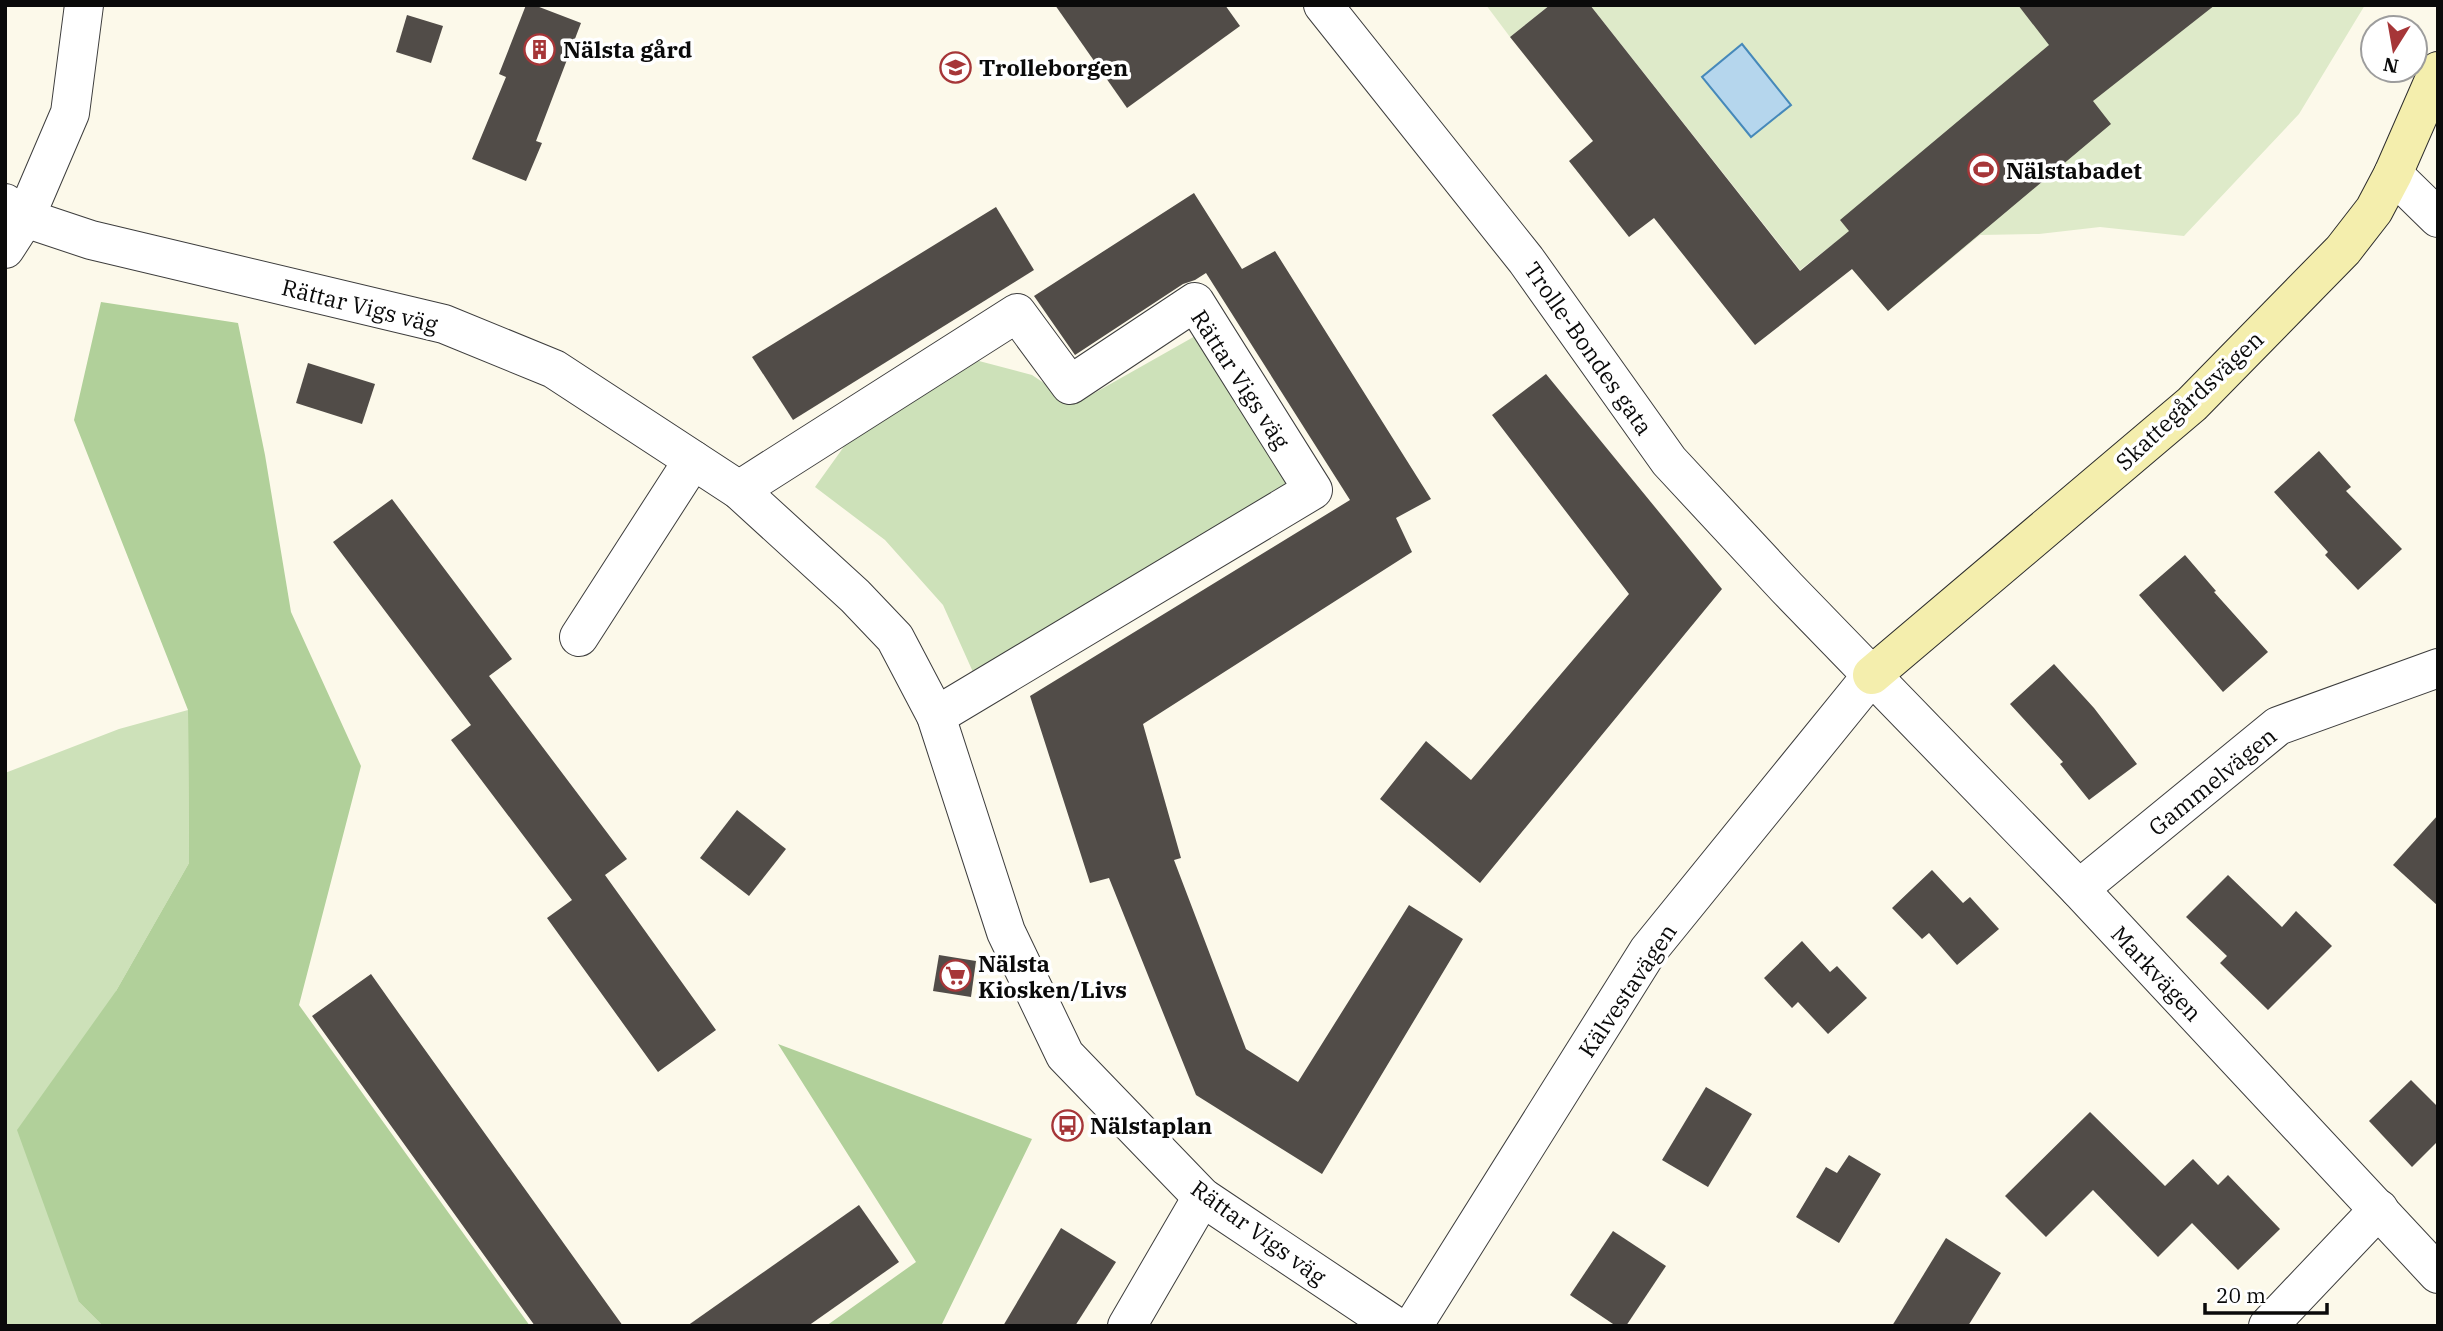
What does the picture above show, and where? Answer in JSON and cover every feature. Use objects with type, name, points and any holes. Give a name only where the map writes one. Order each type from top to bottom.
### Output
[{"type":"street","points":[[12,223],[70,114],[84,5]]},
{"type":"street","name":"Trolle-Bondes gata","points":[[1323,5],[1527,260],[1669,461],[1872,675]]},
{"type":"street","name":"Skattegårdsvägen","points":[[1872,675],[2192,404],[2343,250],[2374,210],[2393,174],[2438,71]]},
{"type":"street","points":[[2393,174],[2438,218]]},
{"type":"street","name":"Rättar Vigs väg","points":[[12,223],[444,324],[554,369],[739,489],[855,596],[895,638],[936,716],[1006,932],[1065,1055],[1202,1197],[1395,1326]]},
{"type":"street","name":"Rättar Vigs väg","points":[[739,489],[1017,313],[1070,385],[1195,302],[1313,490],[936,716]]},
{"type":"street","points":[[579,638],[693,460]]},
{"type":"street","name":"Gammelvägen","points":[[2079,889],[2278,726],[2438,668]]},
{"type":"street","name":"Markvägen","points":[[1872,675],[2079,889],[2438,1274]]},
{"type":"street","name":"Kälvestavägen","points":[[1413,1326],[1648,951],[1872,675]]},
{"type":"street","points":[[1127,1326],[1202,1197]]},
{"type":"street","points":[[2268,1326],[2379,1209]]},
{"type":"green space","points":[[1486,5],[1550,5],[1510,37]]},
{"type":"green space","name":"Nälstabadet","points":[[1590,5],[2365,5],[2299,114],[2184,236],[2100,227],[2039,234],[1980,235],[1888,311],[1832,245],[1800,270]]},
{"type":"green space","points":[[101,302],[238,323],[265,455],[291,612],[361,766],[299,1005],[530,1326],[103,1326],[79,1302],[17,1130],[116,991],[189,863],[188,710],[74,420]]},
{"type":"green space","points":[[1197,335],[1294,484],[977,681],[943,605],[885,540],[815,487],[858,427],[929,379],[979,361],[1032,375],[1075,404]]},
{"type":"green space","points":[[188,710],[189,863],[116,991],[79,1302],[103,1326],[5,1326],[5,773],[119,729]]},
{"type":"green space","points":[[778,1044],[1032,1139],[941,1326],[826,1326],[916,1262]]},
{"type":"water","points":[[1742,44],[1791,105],[1751,137],[1702,77]]},
{"type":"building","points":[[526,5],[534,5],[581,23],[536,141],[542,143],[526,181],[472,159],[506,77],[499,74]]},
{"type":"building","points":[[1055,5],[1225,5],[1240,26],[1127,108]]},
{"type":"building","points":[[1550,5],[1590,5],[1800,271],[1849,231],[1840,220],[2049,45],[2018,5],[2215,5],[2093,101],[2111,124],[1888,311],[1852,269],[1755,345],[1654,218],[1629,237],[1569,161],[1593,141],[1510,37]]},
{"type":"building","points":[[407,15],[443,26],[431,63],[396,52]]},
{"type":"building","points":[[1194,193],[1242,269],[1275,251],[1431,499],[1396,518],[1412,552],[1143,724],[1181,858],[1174,860],[1246,1049],[1298,1082],[1409,905],[1463,939],[1322,1174],[1196,1095],[1109,878],[1090,883],[1030,696],[1350,500],[1206,273],[1183,284],[1075,355],[1034,296]]},
{"type":"building","points":[[996,207],[1034,270],[793,420],[752,357]]},
{"type":"building","points":[[308,363],[375,384],[362,424],[296,403]]},
{"type":"building","points":[[1546,374],[1722,589],[1480,883],[1380,799],[1426,741],[1471,780],[1629,594],[1492,415]]},
{"type":"building","points":[[2319,451],[2351,487],[2346,491],[2402,549],[2358,590],[2325,555],[2328,552],[2274,492]]},
{"type":"building","points":[[392,499],[512,659],[489,676],[627,859],[605,875],[716,1030],[658,1072],[547,918],[572,900],[451,740],[471,725],[333,542]]},
{"type":"building","points":[[2185,555],[2268,652],[2223,692],[2139,595]]},
{"type":"building","points":[[2054,664],[2094,708],[2137,764],[2089,800],[2060,764],[2063,762],[2010,704]]},
{"type":"building","points":[[737,810],[786,849],[749,896],[700,858]]},
{"type":"building","points":[[2438,815],[2438,906],[2393,865]]},
{"type":"building","points":[[1932,870],[1963,903],[1970,897],[1999,929],[1957,965],[1929,933],[1922,939],[1892,908]]},
{"type":"building","points":[[2228,875],[2282,927],[2296,911],[2332,946],[2268,1010],[2220,963],[2227,956],[2186,917]]},
{"type":"building","points":[[1802,941],[1830,972],[1837,966],[1867,998],[1828,1034],[1798,1002],[1792,1008],[1764,978]]},
{"type":"building","name":"Nälsta Kiosken/Livs","points":[[939,955],[976,961],[971,997],[933,991]]},
{"type":"building","points":[[371,974],[623,1326],[535,1326],[312,1016]]},
{"type":"building","points":[[2411,1080],[2438,1107],[2438,1141],[2412,1167],[2369,1121]]},
{"type":"building","points":[[1706,1087],[1752,1114],[1708,1187],[1662,1160]]},
{"type":"building","points":[[2090,1112],[2165,1186],[2193,1159],[2218,1185],[2228,1175],[2280,1229],[2238,1270],[2192,1223],[2158,1257],[2093,1190],[2046,1237],[2005,1196]]},
{"type":"building","points":[[1849,1155],[1881,1174],[1839,1243],[1796,1217],[1826,1167],[1837,1173]]},
{"type":"building","points":[[859,1205],[899,1262],[808,1326],[687,1326]]},
{"type":"building","points":[[1061,1228],[1116,1262],[1075,1326],[1003,1326]]},
{"type":"building","points":[[1613,1231],[1666,1266],[1626,1326],[1616,1326],[1570,1295]]},
{"type":"building","points":[[1946,1238],[2001,1273],[1968,1326],[1892,1326]]},
{"type":"place","name":"Nälsta gård","points":[[540,49]]},
{"type":"place","name":"Trolleborgen","points":[[956,67]]},
{"type":"place","name":"Nälstabadet","points":[[1983,170]]},
{"type":"place","name":"Nälsta Kiosken/Livs","points":[[955,976]]},
{"type":"place","name":"Nälstaplan","points":[[1067,1125]]}]
